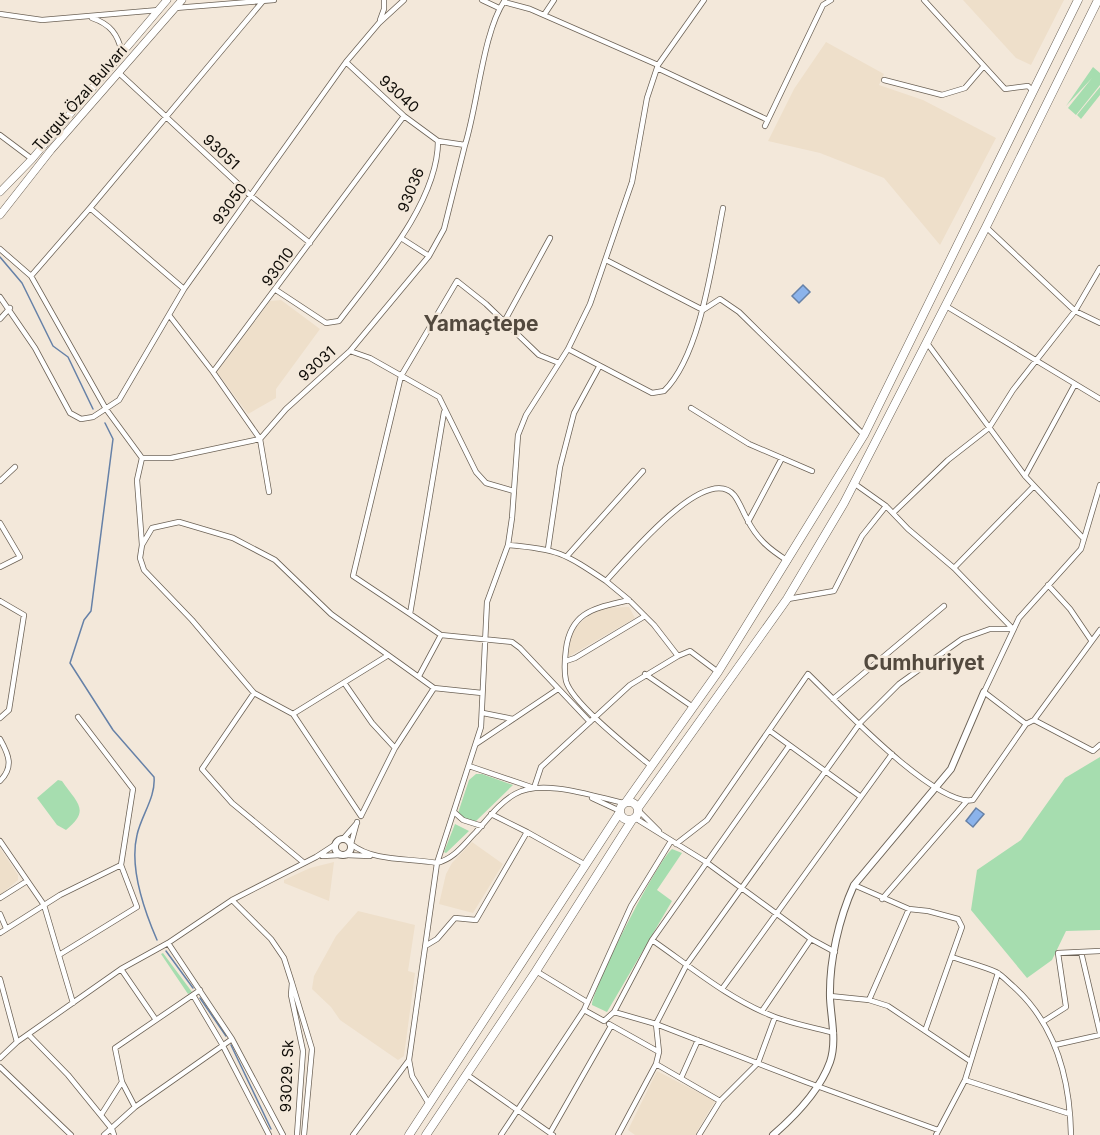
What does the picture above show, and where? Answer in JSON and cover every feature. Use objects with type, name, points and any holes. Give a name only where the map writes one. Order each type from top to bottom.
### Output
[{"type":"main road","name":"Turgut Özal Bulvarı","points":[[0,192],[32,159],[167,0]]},
{"type":"main road","name":"Turgut Özal Bulvarı","points":[[0,215],[51,150],[182,0]]},
{"type":"main road","points":[[409,1135],[584,864],[718,672],[864,435],[1078,0]]},
{"type":"main road","points":[[426,1135],[536,971],[636,814],[787,599],[855,484],[1098,0]]},
{"type":"main road","points":[[623,807],[635,803],[636,814]]},
{"type":"main road","points":[[623,807],[626,819],[636,814]]},
{"type":"street","points":[[175,8],[274,0]]},
{"type":"street","points":[[379,23],[384,9],[384,0]]},
{"type":"street","name":"93050","points":[[10,308],[35,348],[70,414],[81,418],[93,417],[119,400],[184,289],[346,62],[379,23],[404,0]]},
{"type":"street","points":[[482,0],[500,8]]},
{"type":"street","points":[[544,15],[554,0]]},
{"type":"street","points":[[429,1104],[412,1076],[409,1060],[418,991],[427,945],[437,863],[476,744],[483,713],[484,638],[488,602],[508,545],[518,435],[526,415],[568,349],[590,304],[633,182],[647,98],[657,67],[703,0]]},
{"type":"street","points":[[924,0],[1005,89],[1028,87],[1034,93]]},
{"type":"street","points":[[32,276],[263,1]]},
{"type":"street","points":[[438,141],[465,145],[500,8],[505,1],[544,15],[768,120]]},
{"type":"street","points":[[765,126],[823,5],[828,1]]},
{"type":"street","points":[[0,14],[42,20],[159,10]]},
{"type":"street","points":[[89,17],[103,22],[113,30],[119,39],[122,53]]},
{"type":"street","name":"93040","points":[[346,62],[404,116],[438,141]]},
{"type":"street","points":[[884,80],[942,95],[965,88],[983,67]]},
{"type":"street","name":"93051","points":[[119,73],[251,196],[310,243]]},
{"type":"street","name":"93010","points":[[213,372],[404,116]]},
{"type":"street","points":[[0,135],[32,159]]},
{"type":"street","name":"93036","points":[[276,290],[326,323],[339,321],[401,238],[421,205],[438,153],[438,141]]},
{"type":"street","name":"93031","points":[[260,440],[286,409],[350,351],[429,256],[444,229],[465,145]]},
{"type":"street","points":[[90,208],[184,289]]},
{"type":"street","points":[[568,349],[652,393],[659,394],[671,385],[704,310],[723,208]]},
{"type":"street","points":[[986,227],[1075,311],[1100,323]]},
{"type":"street","points":[[401,238],[429,256]]},
{"type":"street","points":[[504,321],[550,238]]},
{"type":"street","points":[[0,249],[32,276],[106,409],[142,458],[137,480],[142,545],[140,558],[144,570],[192,620],[255,693],[293,714],[361,816]]},
{"type":"street","points":[[606,260],[704,310]]},
{"type":"street","points":[[893,513],[948,460],[989,428],[1035,361],[1075,311],[1100,268]]},
{"type":"street","points":[[559,363],[539,355],[457,281],[401,376],[353,576],[441,635],[512,642],[558,689],[651,766]]},
{"type":"street","points":[[0,297],[10,308],[0,319]]},
{"type":"street","points":[[704,310],[720,299],[739,312],[864,435]]},
{"type":"street","points":[[945,306],[1100,399]]},
{"type":"street","points":[[169,315],[213,372],[260,440],[269,492]]},
{"type":"street","points":[[927,343],[1025,476],[1083,538]]},
{"type":"street","points":[[350,351],[370,358],[438,397],[476,472],[486,483],[514,491]]},
{"type":"street","points":[[548,549],[560,467],[574,413],[599,367]]},
{"type":"street","points":[[1025,476],[1075,384]]},
{"type":"street","points":[[691,408],[749,444],[812,471]]},
{"type":"street","points":[[410,614],[444,411]]},
{"type":"street","points":[[142,458],[171,458],[260,440]]},
{"type":"street","points":[[748,522],[782,459]]},
{"type":"street","points":[[0,481],[15,467]]},
{"type":"street","points":[[568,555],[643,471]]},
{"type":"street","points":[[855,484],[886,506],[954,568],[1013,629]]},
{"type":"street","points":[[773,1135],[819,1085],[830,1061],[834,1033],[830,996],[835,952],[843,907],[854,885],[935,790],[961,750],[1013,629],[1048,585],[1081,549],[1100,485]]},
{"type":"street","points":[[954,568],[1034,486]]},
{"type":"street","points":[[606,581],[671,513],[708,488],[723,488],[734,494],[762,544],[788,561]]},
{"type":"street","points":[[787,599],[834,591],[862,536],[886,506]]},
{"type":"street","points":[[142,545],[152,528],[179,522],[233,538],[275,560],[331,614],[434,688],[482,693]]},
{"type":"street","points":[[0,523],[20,557],[0,567]]},
{"type":"street","points":[[508,545],[548,549],[568,555],[629,600],[678,656]]},
{"type":"street","points":[[1048,585],[1070,609],[1091,640]]},
{"type":"street","points":[[593,720],[566,682],[568,634],[575,621],[596,608],[629,600]]},
{"type":"street","points":[[0,601],[24,615],[9,710],[0,718]]},
{"type":"street","points":[[833,699],[944,606]]},
{"type":"street","points":[[566,661],[575,658],[645,616]]},
{"type":"street","points":[[621,1134],[656,1064],[659,1052],[656,1024],[687,964],[860,723],[899,684],[962,639],[990,629],[1013,629]]},
{"type":"street","points":[[882,899],[966,802],[973,800],[985,786],[1026,724],[1034,720],[1100,630]]},
{"type":"street","points":[[419,676],[441,635]]},
{"type":"street","points":[[534,788],[541,767],[645,674],[690,651],[718,672]]},
{"type":"street","points":[[293,714],[387,656]]},
{"type":"street","points":[[645,674],[693,707]]},
{"type":"street","points":[[501,1135],[584,1010],[631,906],[674,843],[707,820],[808,675],[891,754],[935,790],[966,802]]},
{"type":"street","points":[[345,684],[372,723],[395,748]]},
{"type":"street","points":[[0,1058],[17,1042],[121,969],[168,943],[232,900],[316,857],[342,839],[361,816],[395,748],[434,688]]},
{"type":"street","points":[[476,744],[558,689]]},
{"type":"street","points":[[984,692],[1026,724]]},
{"type":"street","points":[[255,693],[202,769],[231,803],[303,862]]},
{"type":"street","points":[[483,713],[513,719]]},
{"type":"street","points":[[58,955],[137,907],[121,864],[133,789],[78,717]]},
{"type":"street","points":[[1034,720],[1093,752],[1100,745]]},
{"type":"street","points":[[770,731],[861,797]]},
{"type":"street","points":[[0,739],[2,748],[10,756],[9,769],[0,781]]},
{"type":"street","points":[[604,1021],[614,1012],[652,940],[789,746]]},
{"type":"street","points":[[722,989],[891,754]]},
{"type":"street","points":[[469,766],[534,788],[581,793],[623,807]]},
{"type":"street","points":[[316,857],[378,856],[437,863],[451,859],[491,814],[515,794],[534,788]]},
{"type":"street","points":[[454,812],[463,820],[482,826]]},
{"type":"street","points":[[491,814],[527,831],[584,864]]},
{"type":"street","points":[[636,814],[812,939],[835,952]]},
{"type":"street","points":[[636,814],[666,837]]},
{"type":"street","points":[[343,855],[351,850],[357,822]]},
{"type":"street","points":[[427,945],[437,939],[454,918],[476,920],[527,831]]},
{"type":"street","points":[[342,839],[364,852],[378,856]]},
{"type":"street","points":[[0,841],[44,905],[73,1004]]},
{"type":"street","points":[[336,844],[335,849],[343,855]]},
{"type":"street","points":[[0,933],[44,905],[121,864]]},
{"type":"street","points":[[0,898],[27,881]]},
{"type":"street","points":[[854,885],[909,909],[928,910],[958,919],[962,927],[925,1031]]},
{"type":"street","name":"93029. Sk","points":[[232,900],[271,939],[285,958],[311,1043],[304,1135]]},
{"type":"street","points":[[869,1000],[909,909]]},
{"type":"street","points":[[0,914],[6,928]]},
{"type":"street","points":[[762,1011],[812,939]]},
{"type":"street","points":[[652,940],[722,989],[762,1011],[775,1017],[834,1033]]},
{"type":"street","points":[[168,943],[232,1039],[283,1135]]},
{"type":"street","points":[[1044,1021],[1066,1007],[1058,953],[1100,951]]},
{"type":"street","points":[[1055,1045],[1100,1034],[1081,952]]},
{"type":"street","points":[[952,957],[998,973],[1020,993],[1044,1021],[1055,1045],[1070,1114],[1071,1135]]},
{"type":"street","points":[[121,969],[156,1020]]},
{"type":"street","points":[[536,971],[587,1002]]},
{"type":"street","points":[[614,1012],[656,1024],[938,1132],[965,1080],[998,973]]},
{"type":"street","points":[[0,979],[17,1042]]},
{"type":"street","name":"93029. Sk","points":[[292,983],[291,995],[302,1045],[297,1135]]},
{"type":"street","points":[[135,1107],[122,1082],[115,1048],[200,990]]},
{"type":"street","points":[[193,995],[222,1044],[269,1135]]},
{"type":"street","points":[[830,996],[869,1000],[888,1006],[970,1061]]},
{"type":"street","points":[[584,1010],[659,1052]]},
{"type":"street","points":[[699,1135],[720,1101],[758,1063],[775,1017]]},
{"type":"street","points":[[466,1074],[552,1134],[611,1026]]},
{"type":"street","points":[[29,1035],[68,1075],[101,1114],[114,1135]]},
{"type":"street","points":[[104,1135],[135,1107],[232,1039]]},
{"type":"street","points":[[681,1078],[698,1040]]},
{"type":"street","points":[[302,1045],[311,1043]]},
{"type":"street","points":[[353,1135],[409,1060]]},
{"type":"street","points":[[656,1064],[720,1101]]},
{"type":"street","points":[[0,1067],[71,1135]]},
{"type":"street","points":[[965,1080],[1070,1114]]},
{"type":"street","points":[[101,1114],[122,1082]]},
{"type":"street","points":[[300,1093],[308,1094]]},
{"type":"shaded area","points":[[963,0],[1064,0],[1031,65],[1016,58]]},
{"type":"shaded area","points":[[826,42],[884,74],[879,85],[923,100],[996,138],[940,245],[884,178],[820,153],[768,141],[794,89]]},
{"type":"shaded area","points":[[281,300],[320,329],[276,389],[276,398],[248,414],[217,372],[270,301]]},
{"type":"shaded area","points":[[629,607],[635,618],[568,657],[572,630],[587,617],[602,608]]},
{"type":"shaded area","points":[[472,842],[503,864],[473,913],[439,904],[446,874],[452,863]]},
{"type":"shaded area","points":[[0,848],[18,875],[18,880],[0,895]]},
{"type":"shaded area","points":[[334,862],[329,901],[284,883],[284,880],[310,868]]},
{"type":"shaded area","points":[[358,911],[415,925],[408,971],[415,973],[404,1056],[398,1060],[340,1020],[331,1007],[312,989],[314,976],[336,936]]},
{"type":"shaded area","points":[[657,1071],[715,1101],[695,1135],[635,1135],[628,1130]]},
{"type":"green space","points":[[1093,67],[1100,73],[1100,85],[1076,115],[1068,108],[1092,78],[1066,106]]},
{"type":"green space","points":[[1100,87],[1100,95],[1081,119],[1077,115]]},
{"type":"green space","points":[[1100,757],[1100,930],[1066,931],[1052,960],[1027,978],[971,910],[977,870],[1021,840],[1065,778]]},
{"type":"green space","points":[[476,774],[513,785],[475,822],[469,821],[458,813],[469,780]]},
{"type":"green space","points":[[58,780],[62,781],[76,801],[80,812],[74,823],[66,830],[57,825],[37,798]]},
{"type":"green space","points":[[455,824],[469,831],[446,853],[444,852]]},
{"type":"green space","points":[[672,849],[682,853],[657,890],[672,901],[607,1012],[592,1005],[595,993],[641,898],[664,858]]},
{"type":"green space","points":[[163,953],[192,992],[188,994],[161,954]]},
{"type":"water","points":[[803,285],[810,292],[799,303],[792,296]]},
{"type":"water","points":[[976,808],[984,814],[973,827],[966,821]]},
{"type":"waterway","points":[[0,257],[22,283],[53,346],[68,357],[93,409]]},
{"type":"waterway","points":[[105,423],[113,439],[91,611],[84,620],[70,663],[113,730],[154,777],[151,799],[137,835],[135,861],[139,889],[157,940]]},
{"type":"waterway","points":[[166,951],[193,988]]},
{"type":"waterway","points":[[200,998],[226,1036]]},
{"type":"waterway","points":[[231,1045],[271,1129]]},
{"type":"district","name":"Yamaçtepe","points":[[481,324]]},
{"type":"district","name":"Cumhuriyet","points":[[924,663]]}]
